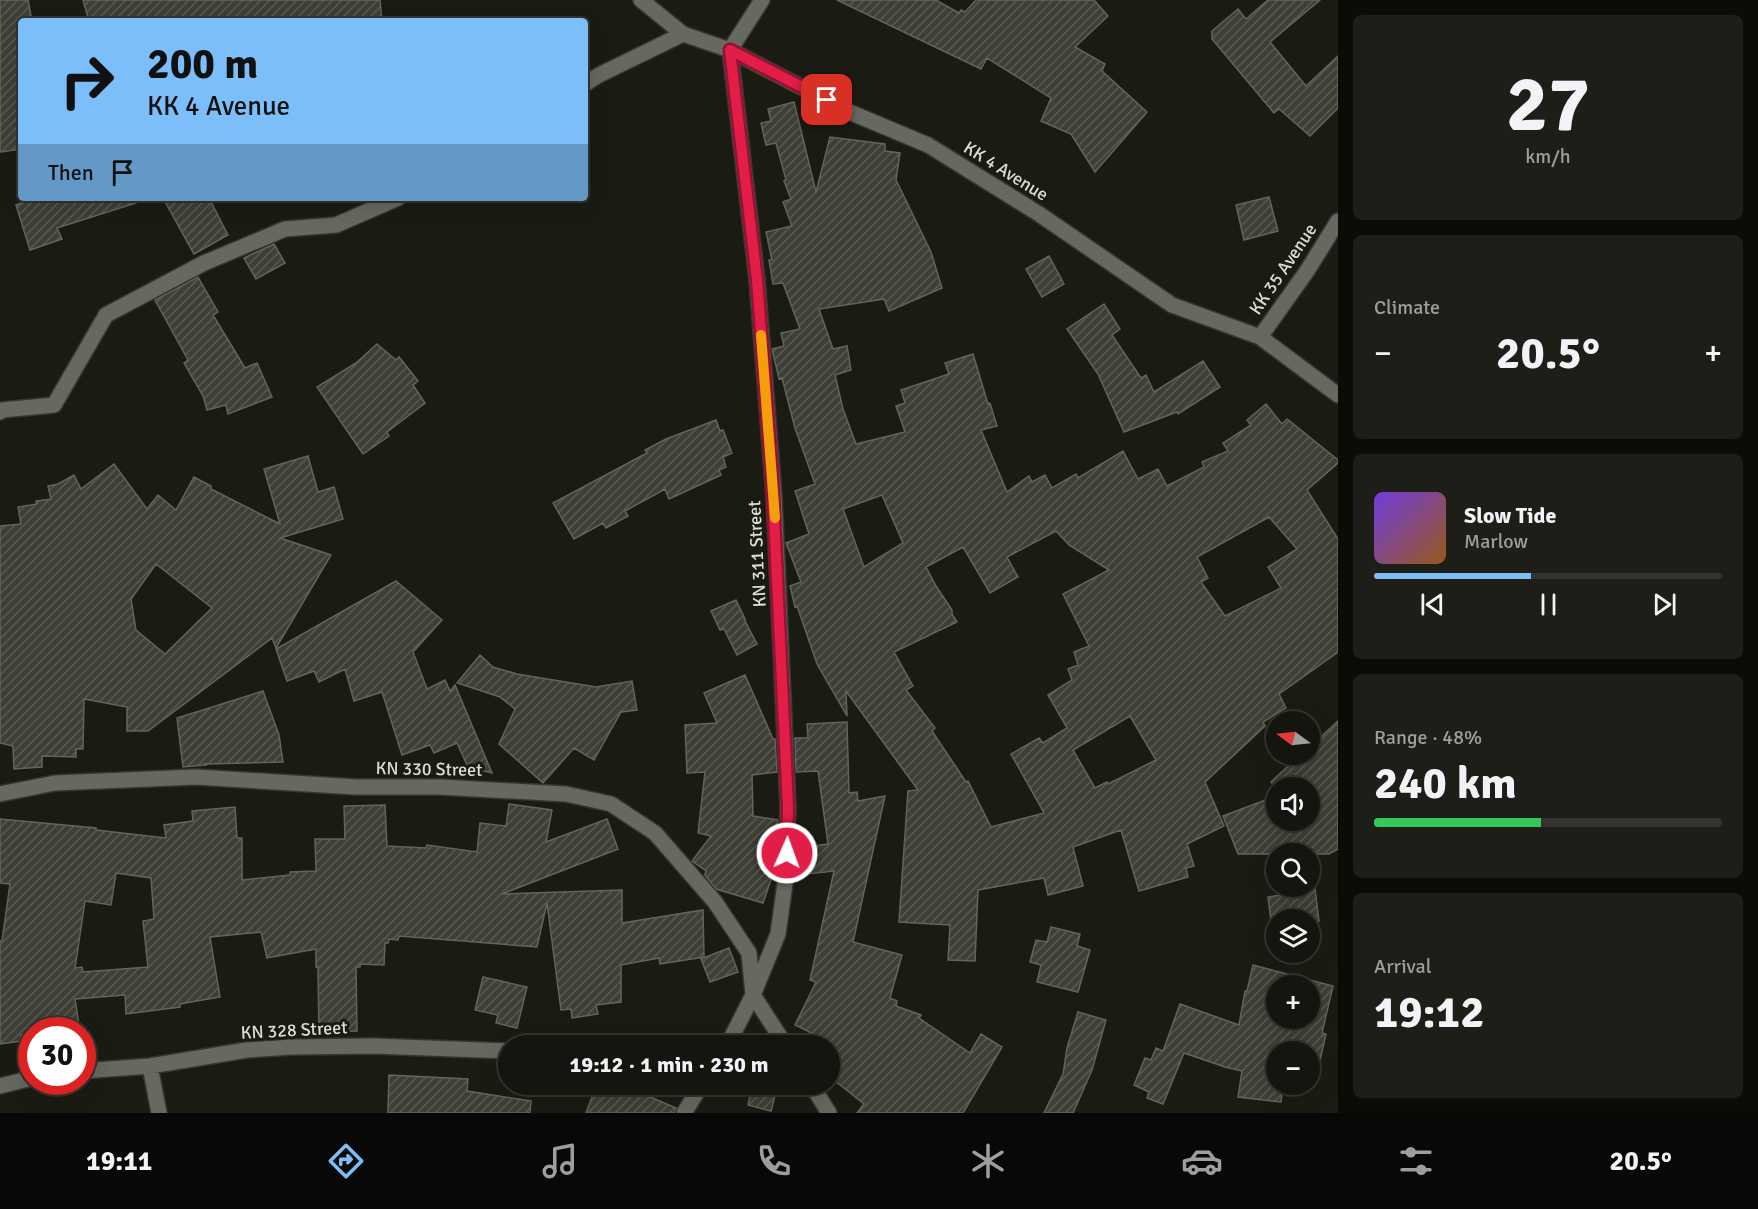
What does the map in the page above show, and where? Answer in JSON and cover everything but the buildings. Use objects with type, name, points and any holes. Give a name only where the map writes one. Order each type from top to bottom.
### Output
[{"type":"street","name":"KK 4 Avenue","points":[[641,0],[683,34],[730,50],[847,111],[928,145],[1039,214],[1172,305],[1260,338],[1338,395]]},
{"type":"street","points":[[730,50],[762,0]]},
{"type":"street","points":[[588,82],[683,34]]},
{"type":"street","name":"KN 311 Street","points":[[730,50],[757,280],[774,496],[788,806],[786,876],[778,934],[753,995],[733,1035]]},
{"type":"street","points":[[0,412],[54,405],[106,315],[204,263],[285,229],[336,225],[391,201]]},
{"type":"street","name":"KK 35 Avenue","points":[[1260,338],[1307,272],[1338,221]]},
{"type":"street","name":"KN 330 Street","points":[[0,794],[55,783],[196,777],[357,787],[440,787],[566,794],[611,804],[655,833],[715,903],[749,953],[753,995]]},
{"type":"street","points":[[753,995],[779,1035]]},
{"type":"street","name":"KN 328 Street","points":[[96,1070],[150,1066],[247,1050],[292,1047],[374,1046],[498,1051]]},
{"type":"street","points":[[150,1066],[159,1113]]},
{"type":"street","points":[[0,1086],[18,1082]]},
{"type":"street","points":[[684,1113],[695,1095]]},
{"type":"street","points":[[818,1095],[829,1113]]},
{"type":"slow traffic","points":[[761,335],[775,518]]},
{"type":"route","points":[[787,853],[788,806],[774,496],[757,280],[730,50],[827,100]]}]
